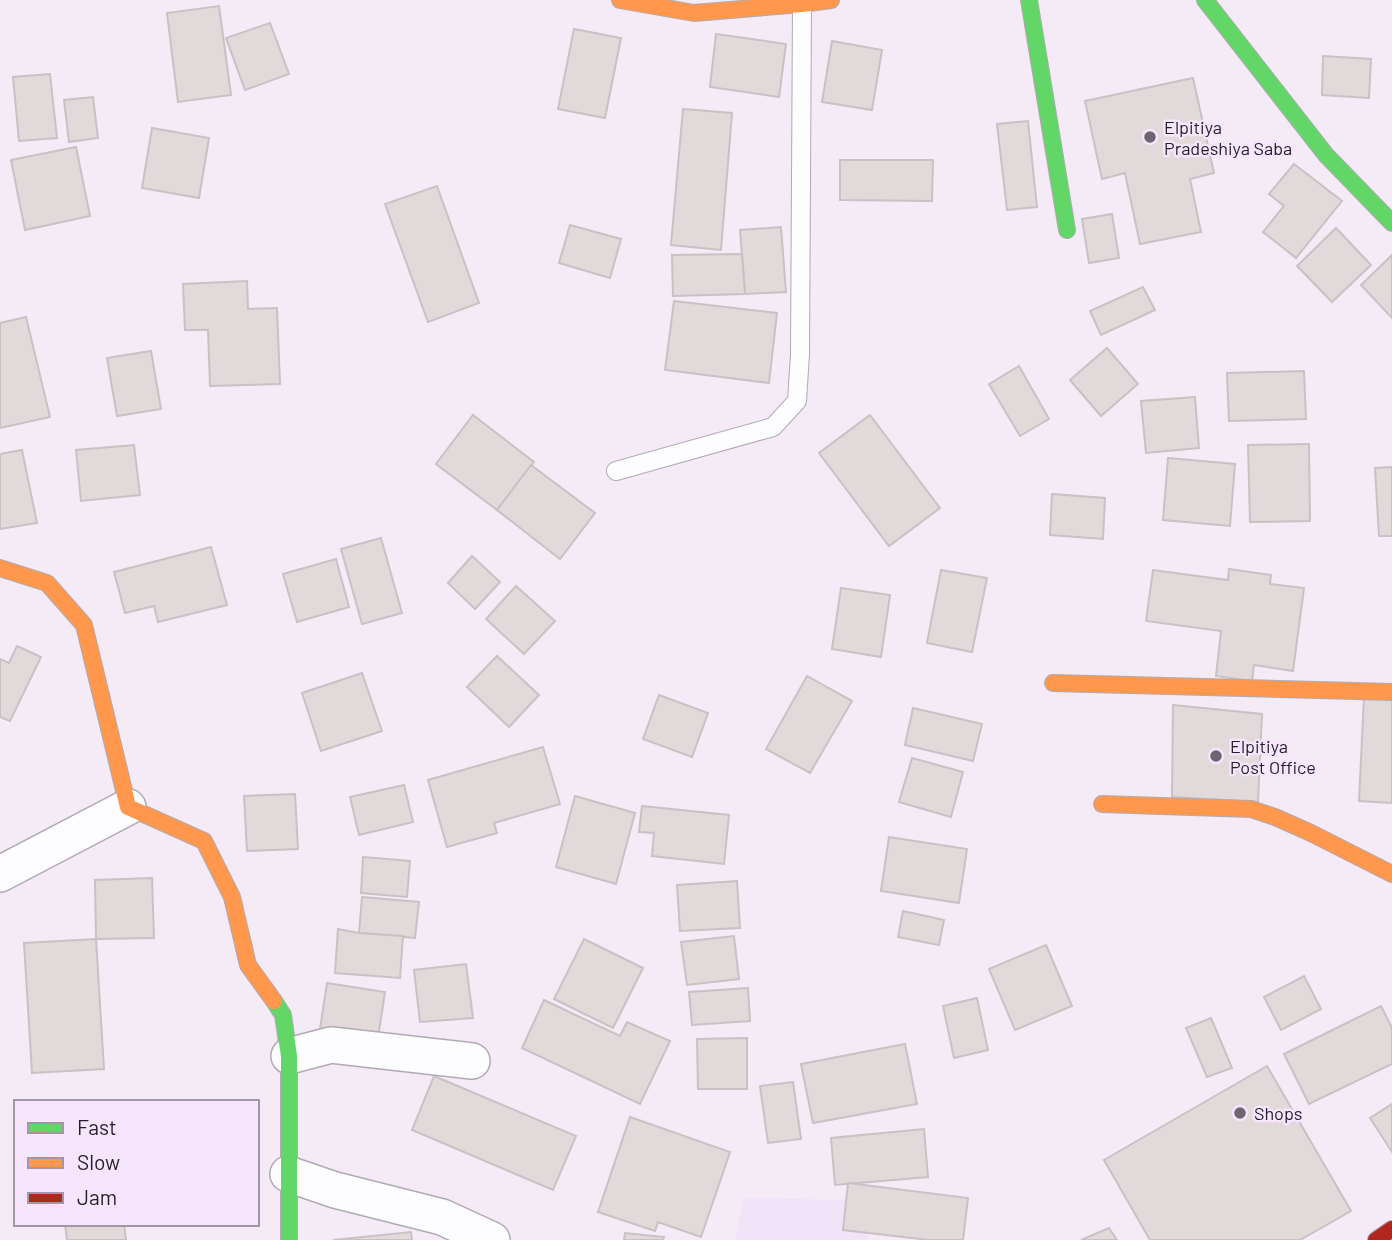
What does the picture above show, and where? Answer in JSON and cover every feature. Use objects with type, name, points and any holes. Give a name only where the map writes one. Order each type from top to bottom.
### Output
[{"type":"street","points":[[620,0],[694,13],[831,0]]},
{"type":"street","points":[[1029,0],[1067,230]]},
{"type":"street","points":[[1205,0],[1326,155],[1392,223]]},
{"type":"street","points":[[3,569],[47,583],[84,625],[128,807]]},
{"type":"street","points":[[1053,683],[1392,692]]},
{"type":"street","points":[[1102,804],[1251,809],[1311,833],[1392,874]]},
{"type":"street","points":[[0,874],[128,807]]},
{"type":"street","points":[[128,807],[204,841],[232,897],[248,965],[283,1015],[289,1056],[289,1240]]},
{"type":"street","points":[[289,1056],[331,1045],[472,1061]]},
{"type":"street","points":[[288,1174],[335,1190],[442,1217],[492,1240]]},
{"type":"street","points":[[1376,1240],[1392,1228]]},
{"type":"lane","points":[[616,471],[773,427],[797,401],[800,340],[802,4]]},
{"type":"shaded area","points":[[744,1198],[846,1200],[843,1229],[868,1233],[867,1240],[735,1240]]},
{"type":"building","points":[[219,6],[231,95],[178,102],[167,13]]},
{"type":"building","points":[[270,23],[289,74],[245,90],[226,38]]},
{"type":"building","points":[[574,29],[621,38],[605,118],[558,109]]},
{"type":"building","points":[[716,34],[786,44],[779,97],[710,87]]},
{"type":"building","points":[[832,41],[882,50],[872,110],[822,102]]},
{"type":"building","points":[[1323,56],[1371,59],[1369,98],[1322,95]]},
{"type":"building","points":[[50,74],[57,138],[19,141],[13,77]]},
{"type":"building","name":"Elpitiya Pradeshiya Saba","points":[[1193,78],[1214,173],[1190,179],[1201,232],[1140,244],[1125,173],[1102,179],[1085,101]]},
{"type":"building","points":[[93,97],[98,138],[69,142],[64,100]]},
{"type":"building","points":[[683,109],[732,113],[721,250],[671,245]]},
{"type":"building","points":[[1028,121],[1037,207],[1007,210],[997,124]]},
{"type":"building","points":[[152,128],[209,138],[199,198],[142,188]]},
{"type":"building","points":[[76,147],[90,216],[25,230],[11,160]]},
{"type":"building","points":[[840,160],[933,160],[932,201],[840,200]]},
{"type":"building","points":[[1294,164],[1342,201],[1296,258],[1263,232],[1284,206],[1269,194]]},
{"type":"building","points":[[437,186],[479,303],[428,322],[385,204]]},
{"type":"building","points":[[1112,214],[1119,258],[1089,263],[1082,219]]},
{"type":"building","points":[[570,225],[621,239],[610,278],[559,263]]},
{"type":"building","points":[[781,227],[786,292],[745,294],[740,230]]},
{"type":"building","points":[[1336,228],[1371,265],[1332,302],[1297,266]]},
{"type":"building","points":[[742,254],[745,294],[673,296],[672,255]]},
{"type":"building","points":[[1392,255],[1392,318],[1361,285]]},
{"type":"building","points":[[247,281],[248,309],[277,308],[280,384],[210,386],[208,330],[185,330],[183,284]]},
{"type":"building","points":[[1143,287],[1155,310],[1101,335],[1090,311]]},
{"type":"building","points":[[674,301],[777,313],[769,383],[665,370]]},
{"type":"building","points":[[26,317],[50,417],[0,428],[0,323]]},
{"type":"building","points":[[1107,348],[1138,384],[1101,416],[1070,380]]},
{"type":"building","points":[[151,351],[161,409],[117,416],[107,358]]},
{"type":"building","points":[[1019,366],[1049,419],[1020,436],[989,384]]},
{"type":"building","points":[[1304,371],[1306,419],[1229,421],[1227,373]]},
{"type":"building","points":[[1195,397],[1199,448],[1146,453],[1141,401]]},
{"type":"building","points":[[473,415],[534,462],[497,510],[436,464]]},
{"type":"building","points":[[870,415],[940,508],[889,546],[819,453]]},
{"type":"building","points":[[1309,444],[1310,521],[1250,522],[1248,445]]},
{"type":"building","points":[[134,445],[140,495],[81,501],[76,450]]},
{"type":"building","points":[[22,450],[37,523],[0,529],[0,454]]},
{"type":"building","points":[[1168,458],[1235,464],[1230,526],[1163,520]]},
{"type":"building","points":[[531,465],[595,513],[560,559],[497,510]]},
{"type":"building","points":[[1392,467],[1392,536],[1379,536],[1375,468]]},
{"type":"building","points":[[1052,494],[1105,498],[1103,539],[1050,535]]},
{"type":"building","points":[[381,538],[402,613],[362,624],[341,549]]},
{"type":"building","points":[[211,547],[227,605],[158,622],[154,606],[125,613],[114,572]]},
{"type":"building","points":[[472,556],[500,582],[475,609],[448,583]]},
{"type":"building","points":[[336,559],[349,607],[297,622],[283,574]]},
{"type":"building","points":[[1229,569],[1271,575],[1270,584],[1304,588],[1293,671],[1254,665],[1252,681],[1216,676],[1221,631],[1146,621],[1153,570],[1228,580]]},
{"type":"building","points":[[941,570],[987,578],[972,652],[927,643]]},
{"type":"building","points":[[516,586],[555,621],[524,654],[486,619]]},
{"type":"building","points":[[841,588],[890,595],[881,657],[832,649]]},
{"type":"building","points":[[17,646],[41,657],[10,721],[0,717],[0,659],[9,663]]},
{"type":"building","points":[[497,656],[539,695],[509,727],[467,687]]},
{"type":"building","points":[[362,673],[382,731],[321,751],[302,693]]},
{"type":"building","points":[[807,676],[852,701],[810,773],[766,749]]},
{"type":"building","points":[[659,695],[708,713],[692,757],[643,739]]},
{"type":"building","points":[[1364,697],[1392,700],[1392,803],[1359,801]]},
{"type":"building","name":"Elpitiya Post Office","points":[[1173,705],[1262,714],[1258,802],[1172,797]]},
{"type":"building","points":[[913,708],[982,724],[973,761],[905,745]]},
{"type":"building","points":[[543,747],[560,804],[494,823],[497,833],[447,847],[428,780]]},
{"type":"building","points":[[912,758],[963,772],[951,817],[899,802]]},
{"type":"building","points":[[404,785],[413,822],[359,835],[350,797]]},
{"type":"building","points":[[295,794],[298,849],[247,851],[244,796]]},
{"type":"building","points":[[575,796],[635,813],[616,884],[556,867]]},
{"type":"building","points":[[642,806],[729,815],[724,864],[652,856],[654,833],[639,832]]},
{"type":"building","points":[[889,837],[967,849],[959,903],[881,891]]},
{"type":"building","points":[[363,857],[410,861],[407,897],[361,893]]},
{"type":"building","points":[[152,878],[154,938],[96,939],[95,880]]},
{"type":"building","points":[[737,881],[740,928],[680,931],[677,885]]},
{"type":"building","points":[[362,897],[419,902],[415,938],[359,933]]},
{"type":"building","points":[[903,911],[944,920],[939,945],[898,937]]},
{"type":"building","points":[[338,929],[403,936],[400,978],[335,973]]},
{"type":"building","points":[[734,936],[739,979],[687,985],[681,942]]},
{"type":"building","points":[[96,939],[104,1069],[32,1073],[24,943]]},
{"type":"building","points":[[584,939],[643,968],[613,1028],[554,999]]},
{"type":"building","points":[[1046,945],[1072,1006],[1015,1030],[989,969]]},
{"type":"building","points":[[466,964],[473,1018],[420,1022],[414,970]]},
{"type":"building","points":[[1304,976],[1321,1009],[1281,1030],[1264,997]]},
{"type":"building","points":[[327,983],[385,992],[378,1038],[320,1029]]},
{"type":"building","points":[[748,988],[750,1021],[692,1025],[689,992]]},
{"type":"building","points":[[977,998],[988,1050],[954,1058],[943,1006]]},
{"type":"building","points":[[544,1000],[620,1036],[627,1022],[670,1041],[640,1104],[522,1048]]},
{"type":"building","points":[[1381,1006],[1392,1028],[1392,1064],[1309,1104],[1284,1054]]},
{"type":"building","points":[[1211,1018],[1232,1068],[1207,1077],[1186,1028]]},
{"type":"building","points":[[747,1038],[747,1089],[698,1089],[697,1039]]},
{"type":"building","points":[[905,1044],[917,1104],[813,1123],[801,1064]]},
{"type":"building","name":"Shops","points":[[1267,1066],[1351,1211],[1300,1240],[1150,1240],[1104,1160]]},
{"type":"building","points":[[434,1076],[576,1136],[553,1190],[412,1130]]},
{"type":"building","points":[[793,1082],[801,1139],[768,1143],[760,1086]]},
{"type":"building","points":[[1392,1104],[1392,1152],[1370,1118]]},
{"type":"building","points":[[630,1117],[730,1152],[701,1237],[658,1222],[655,1231],[598,1212]]},
{"type":"building","points":[[924,1129],[928,1177],[835,1185],[831,1138]]},
{"type":"building","points":[[848,1183],[968,1198],[963,1240],[929,1240],[843,1230]]},
{"type":"building","points":[[65,1226],[124,1226],[126,1240],[67,1240]]},
{"type":"building","points":[[1109,1228],[1117,1240],[1081,1240]]},
{"type":"building","points":[[411,1232],[412,1240],[333,1240]]},
{"type":"building","points":[[625,1233],[664,1237],[663,1240],[624,1240]]},
{"type":"traffic: fast","points":[[1029,0],[1067,230]]},
{"type":"traffic: fast","points":[[1205,0],[1326,155],[1392,223]]},
{"type":"traffic: fast","points":[[274,1001],[283,1015],[289,1056],[289,1240]]},
{"type":"traffic: slow","points":[[620,0],[694,13],[831,0]]},
{"type":"traffic: slow","points":[[0,568],[47,583],[84,625],[128,807],[204,841],[232,897],[248,965],[274,1001]]},
{"type":"traffic: slow","points":[[1053,683],[1392,692]]},
{"type":"traffic: slow","points":[[1102,804],[1251,809],[1311,833],[1392,874]]},
{"type":"traffic: jam","points":[[1376,1240],[1392,1229]]},
{"type":"place","name":"Elpitiya Pradeshiya Saba","points":[[1150,137]]},
{"type":"place","name":"Elpitiya Post Office","points":[[1216,756]]},
{"type":"place","name":"Shops","points":[[1240,1113]]}]
